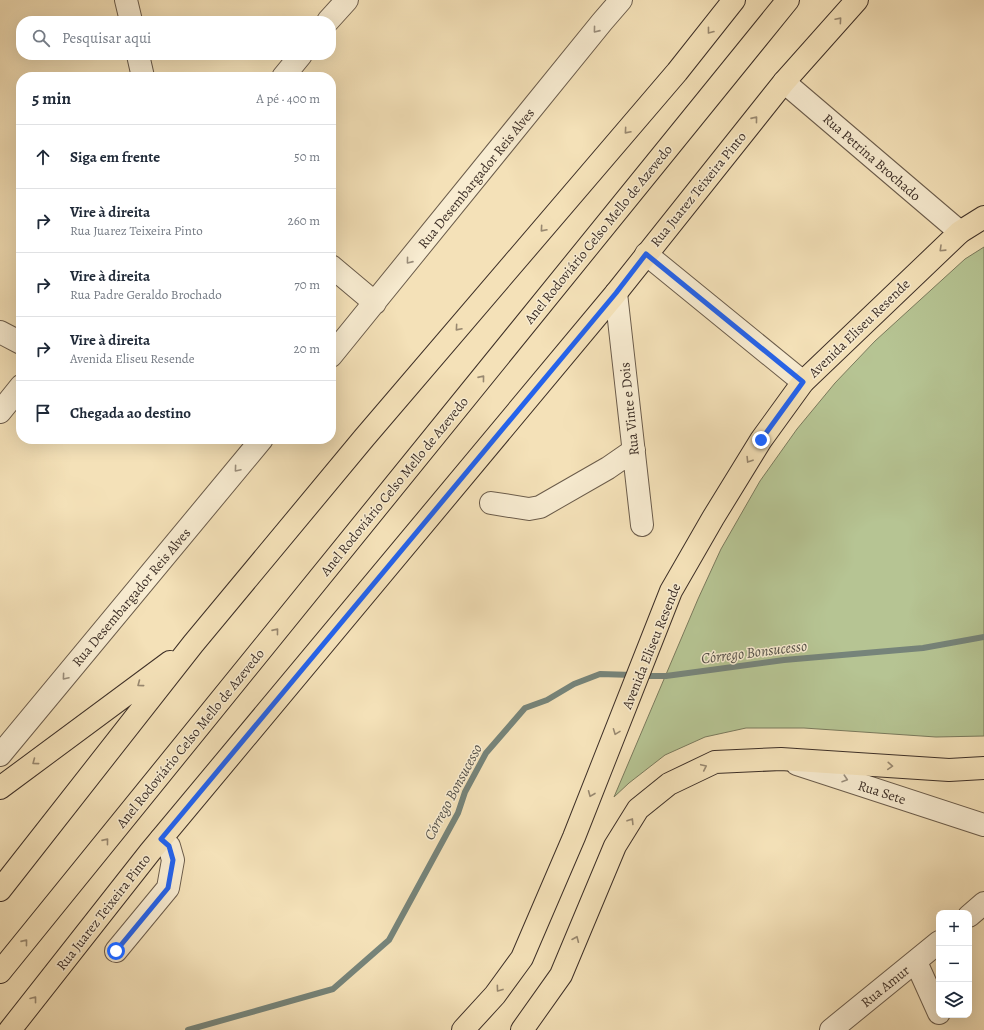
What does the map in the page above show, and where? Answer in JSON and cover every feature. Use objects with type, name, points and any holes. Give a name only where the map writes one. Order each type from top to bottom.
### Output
[{"type":"main road","points":[[0,890],[194,644],[364,438],[677,72],[734,0]]},
{"type":"main road","name":"Anel Rodoviário Celso Mello de Azevedo","points":[[0,972],[788,0]]},
{"type":"main road","name":"Rua Juarez Teixeira Pinto","points":[[10,1030],[161,839],[616,293],[784,82],[857,0]]},
{"type":"main road","name":"Avenida Eliseu Resende","points":[[463,1030],[496,995],[522,958],[574,837],[671,591],[753,453],[803,382],[960,232],[983,216]]},
{"type":"main road","points":[[0,788],[194,644]]},
{"type":"main road","points":[[522,1030],[561,975],[615,846],[638,809],[669,784],[715,762],[781,758],[949,770],[984,768]]},
{"type":"street","points":[[126,0],[130,16]]},
{"type":"street","name":"Rua Desembargador Reis Alves","points":[[336,350],[621,0]]},
{"type":"street","points":[[139,60],[142,72]]},
{"type":"street","points":[[287,72],[297,60]]},
{"type":"street","name":"Rua Petrina Brochado","points":[[784,82],[960,232]]},
{"type":"street","points":[[646,254],[803,382]]},
{"type":"street","points":[[336,270],[375,303]]},
{"type":"street","name":"Rua Vinte e Dois","points":[[616,293],[642,525]]},
{"type":"street","points":[[0,332],[16,340]]},
{"type":"street","points":[[0,412],[16,392]]},
{"type":"street","name":"Rua Desembargador Reis Alves","points":[[0,755],[258,444]]},
{"type":"street","points":[[491,503],[529,509],[540,507],[608,468],[634,450]]},
{"type":"street","name":"Rua Sete","points":[[781,758],[984,825]]},
{"type":"street","points":[[116,951],[168,888],[173,860],[169,846],[161,839]]},
{"type":"street","points":[[972,913],[984,903]]},
{"type":"street","name":"Rua Amur","points":[[832,1029],[936,945]]},
{"type":"street","points":[[916,962],[936,1007]]},
{"type":"street","points":[[941,1018],[947,1030]]},
{"type":"green space","points":[[984,247],[984,736],[936,737],[804,728],[746,728],[705,737],[665,755],[629,783],[614,797],[698,599],[721,549],[760,481],[797,429],[835,383],[875,341],[965,259]]},
{"type":"waterway","name":"Córrego Bonsucesso","points":[[642,676],[666,676],[784,660],[923,648],[984,637]]},
{"type":"waterway","name":"Córrego Bonsucesso","points":[[188,1030],[333,989],[389,940],[458,813],[465,792],[486,753],[525,708],[547,700],[574,684],[600,674],[633,675]]},
{"type":"route","points":[[116,951],[168,888],[173,860],[169,846],[161,839],[616,293],[646,254],[803,382],[761,440]]}]
